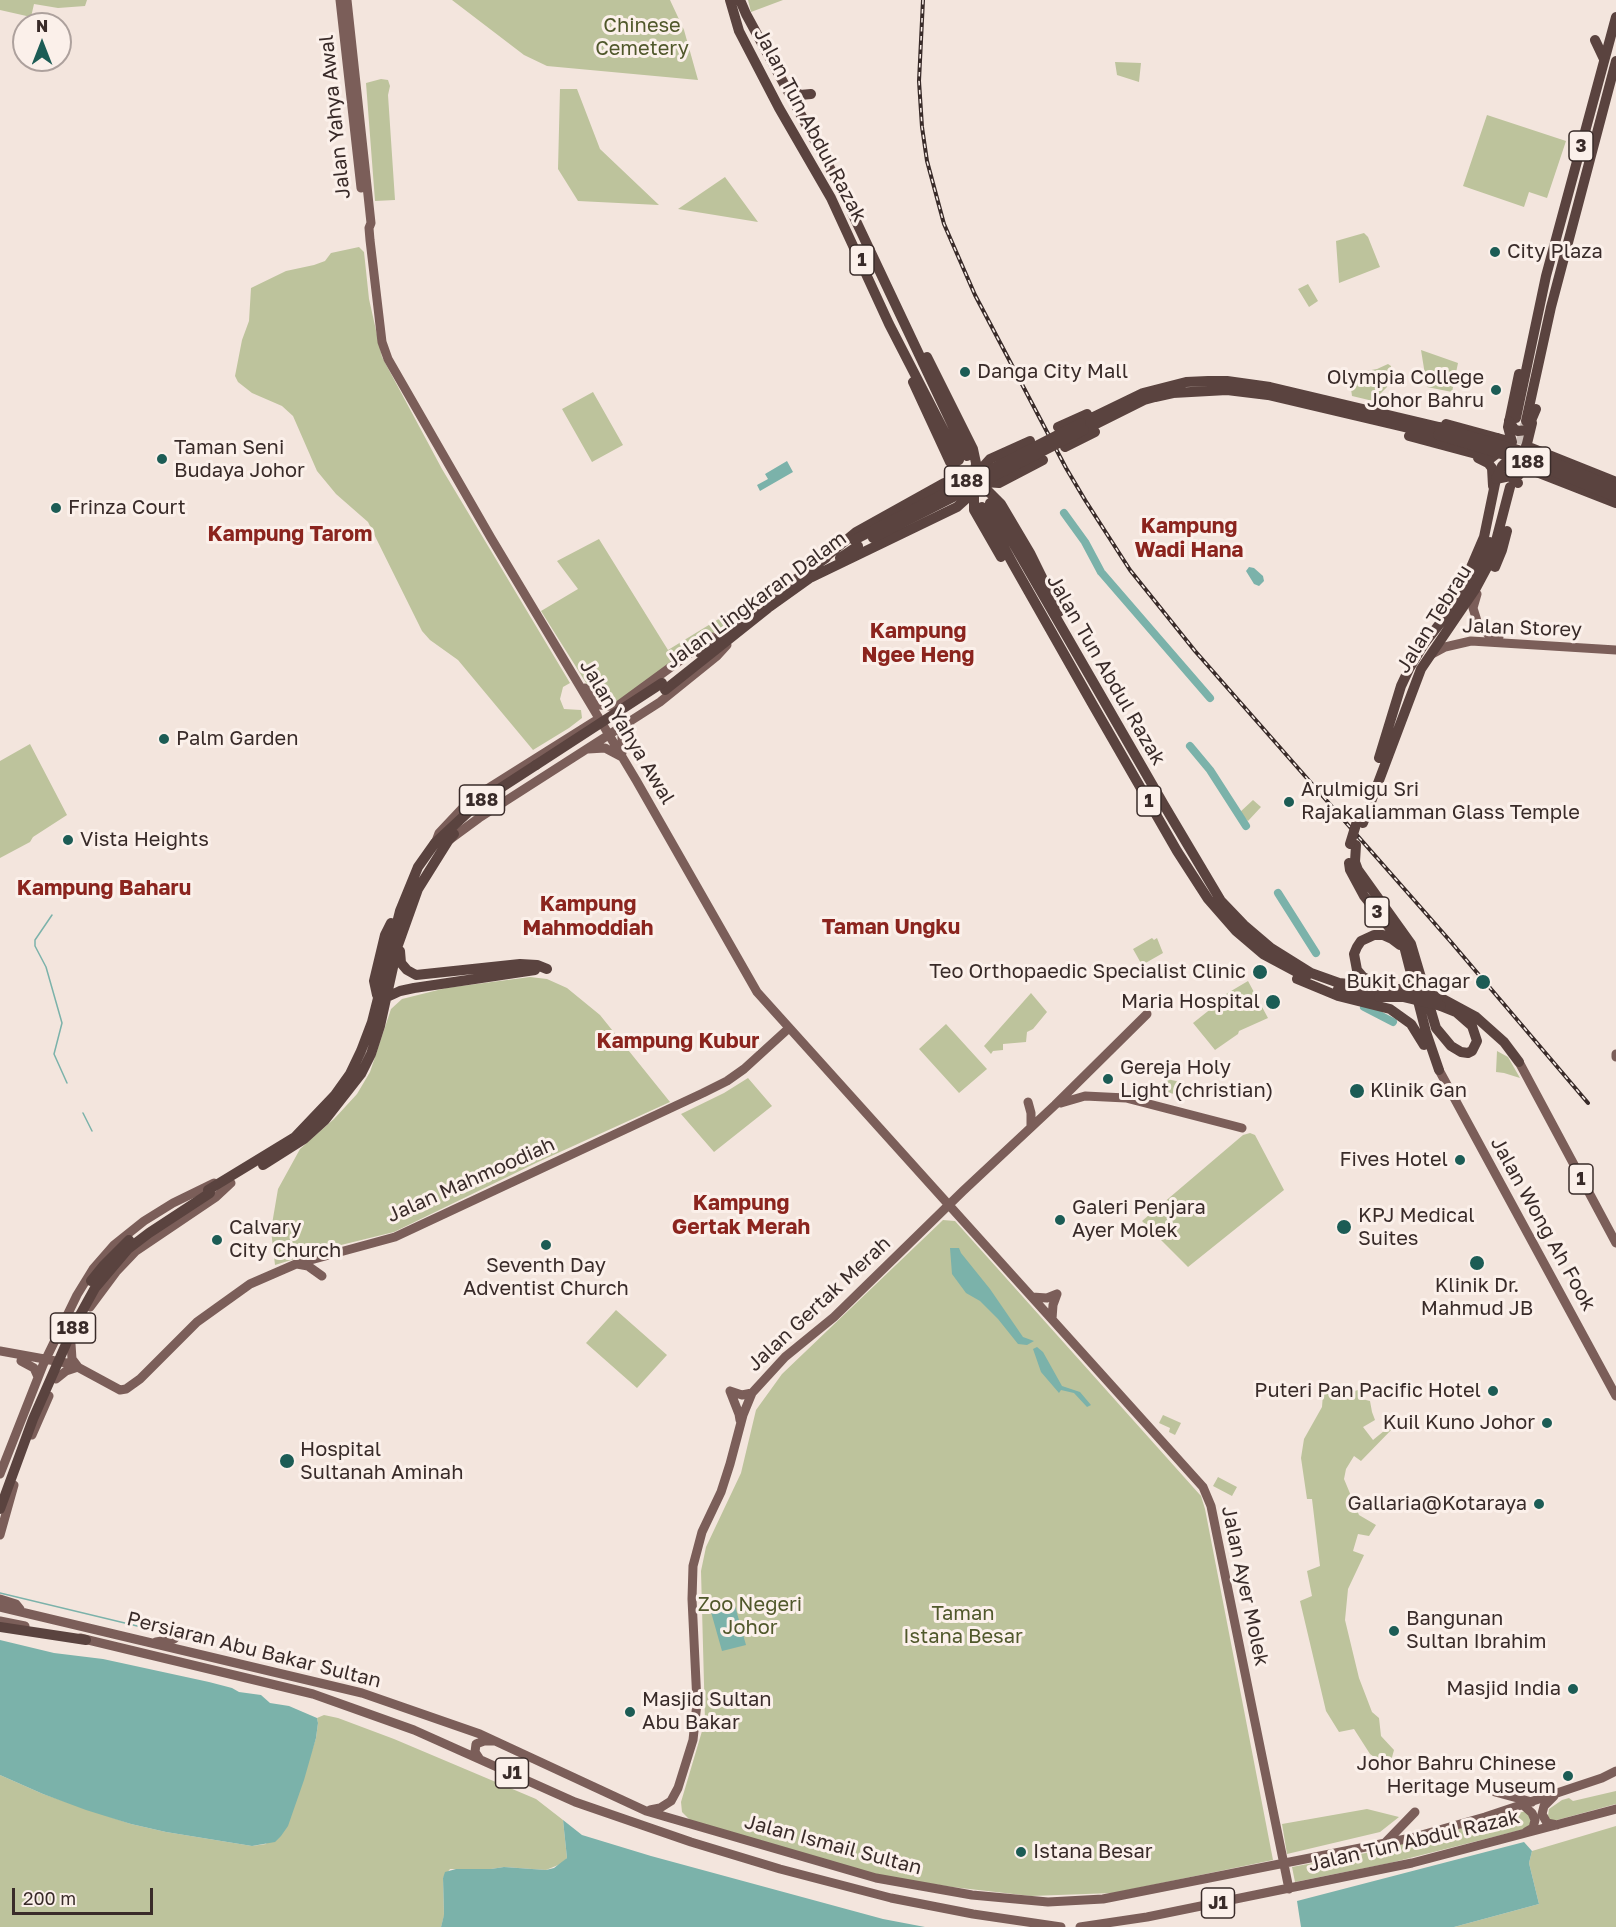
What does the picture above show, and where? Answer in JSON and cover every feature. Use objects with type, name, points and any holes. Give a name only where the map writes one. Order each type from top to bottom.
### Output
[{"type":"highway","name":"Jalan Tun Abdul Razak","points":[[730,0],[739,31],[779,108],[831,198],[858,252],[889,324],[962,457]]},
{"type":"highway","name":"Jalan Tun Abdul Razak","points":[[740,0],[839,185],[891,295],[911,326],[962,457]]},
{"type":"highway","name":"3","points":[[1517,420],[1546,276],[1616,16]]},
{"type":"highway","points":[[1595,40],[1604,59]]},
{"type":"highway","name":"3","points":[[1517,420],[1557,293],[1616,61]]},
{"type":"highway","points":[[781,80],[802,96],[811,94]]},
{"type":"highway","points":[[797,106],[793,110],[792,117],[804,150]]},
{"type":"highway","points":[[1469,430],[1487,432],[1498,429],[1511,405],[1540,290],[1546,276]]},
{"type":"highway","points":[[1461,610],[1477,594],[1496,564],[1506,535],[1509,482],[1536,409],[1557,293]]},
{"type":"highway","name":"Jalan Lingkaran Dalam","points":[[0,1509],[41,1401],[74,1326],[95,1288],[128,1250],[149,1233],[295,1137],[335,1095],[350,1074],[383,998],[399,941],[418,889],[448,841],[483,808],[537,769],[663,686],[821,561],[1083,427],[1143,393],[1186,382],[1227,381],[1439,427],[1539,456],[1616,488]]},
{"type":"highway","name":"Jalan Lingkaran Dalam","points":[[1083,427],[1144,400],[1173,393],[1258,389]]},
{"type":"highway","points":[[812,577],[957,507],[967,498],[985,464],[996,456],[1058,427],[1143,393]]},
{"type":"highway","points":[[821,561],[856,532],[944,483],[957,480],[994,484],[1007,480],[1133,411],[1173,393]]},
{"type":"highway","points":[[1290,396],[1362,403],[1498,438],[1520,452],[1544,474],[1616,503]]},
{"type":"highway","points":[[1290,396],[1329,415],[1491,458],[1520,452],[1551,454],[1616,482]]},
{"type":"highway","name":"Jalan Lingkaran Dalam","points":[[1290,396],[1438,435],[1538,465],[1616,497]]},
{"type":"highway","points":[[1511,405],[1517,420],[1514,429],[1518,431],[1527,430],[1536,409]]},
{"type":"highway","points":[[1536,409],[1536,436],[1551,454]]},
{"type":"highway","points":[[1517,420],[1509,433],[1520,452]]},
{"type":"highway","points":[[1491,458],[1500,451],[1501,443],[1498,438]]},
{"type":"highway","points":[[1424,644],[1431,626],[1469,572],[1484,537],[1492,498],[1492,468],[1483,459],[1455,448]]},
{"type":"highway","points":[[1509,482],[1502,466],[1520,452]]},
{"type":"highway","points":[[944,483],[962,457],[996,456]]},
{"type":"highway","points":[[962,457],[976,463],[974,482],[987,506]]},
{"type":"highway","points":[[962,457],[960,473],[991,493],[987,506]]},
{"type":"highway","points":[[1492,498],[1509,482],[1544,474]]},
{"type":"highway","points":[[957,507],[987,506],[1003,490],[1007,480]]},
{"type":"highway","name":"Jalan Tebrau","points":[[1439,1070],[1422,1021],[1402,941],[1364,896],[1350,870],[1353,845],[1360,821],[1421,669],[1476,588],[1491,561],[1509,482]]},
{"type":"highway","name":"Jalan Tebrau","points":[[1386,752],[1401,686],[1424,644],[1475,578],[1509,482]]},
{"type":"highway","name":"Jalan Tun Abdul Razak","points":[[987,506],[1030,553],[1053,596],[1073,646],[1221,901],[1271,948],[1311,973],[1340,983],[1403,998],[1440,1001]]},
{"type":"highway","name":"Jalan Tun Abdul Razak","points":[[987,506],[1018,587],[1063,658],[1070,665],[1177,851],[1208,899],[1230,925],[1263,954],[1292,971],[1319,982],[1358,994],[1396,988],[1440,1001],[1476,1017],[1504,1042],[1519,1062]]},
{"type":"highway","name":"Jalan Lingkaran Dalam","points":[[739,626],[812,577],[856,543]]},
{"type":"highway","points":[[1382,781],[1386,752]]},
{"type":"highway","name":"Jalan Lingkaran Dalam","points":[[0,1490],[68,1323],[88,1286],[104,1265],[137,1233],[209,1192],[277,1158],[304,1139],[325,1120],[361,1074],[371,1054],[400,911],[418,867],[435,843],[479,802],[537,769]]},
{"type":"highway","name":"Jalan Tebrau","points":[[1353,845],[1358,870],[1393,917],[1415,953],[1436,1028],[1448,1044],[1461,1052],[1468,1053],[1475,1048],[1476,1036],[1472,1026],[1440,1001]]},
{"type":"highway","points":[[399,941],[402,963],[407,970],[417,975],[520,964],[537,965],[547,969],[414,987],[383,998],[374,981],[376,951],[400,911]]},
{"type":"highway","points":[[1381,992],[1358,970],[1354,954],[1357,947],[1368,937],[1383,935],[1392,939],[1406,952]]},
{"type":"highway","points":[[1263,954],[1282,971],[1304,983],[1338,996],[1382,1006],[1404,1017],[1422,1021],[1428,1014],[1429,1006]]},
{"type":"highway","points":[[1404,1017],[1419,1035],[1439,1070]]},
{"type":"highway","points":[[0,1627],[86,1640]]},
{"type":"main road","name":"Jalan Yahya Awal","points":[[340,0],[365,225],[369,228]]},
{"type":"main road","name":"Jalan Yahya Awal","points":[[347,0],[382,342],[388,359],[566,666],[622,757],[751,982],[765,1001],[948,1205]]},
{"type":"main road","name":"Jalan Storey","points":[[1477,594],[1473,608],[1475,616],[1478,624],[1490,636],[1616,645]]},
{"type":"main road","points":[[622,757],[621,737],[625,730],[717,656],[739,626]]},
{"type":"main road","points":[[435,843],[439,833],[471,799],[617,707],[711,638],[739,626]]},
{"type":"main road","name":"Jalan Storey","points":[[1430,655],[1445,647],[1471,641],[1616,650]]},
{"type":"main road","points":[[566,666],[600,705],[617,707]]},
{"type":"main road","points":[[562,740],[585,719],[588,701]]},
{"type":"main road","points":[[448,841],[479,818],[660,702]]},
{"type":"main road","points":[[581,729],[586,728],[593,731],[597,737],[595,744]]},
{"type":"main road","points":[[585,749],[605,748],[622,757]]},
{"type":"main road","name":"Jalan Gertak Merah","points":[[646,1811],[660,1808],[671,1801],[678,1788],[693,1740],[697,1703],[692,1599],[693,1566],[702,1532],[721,1492],[740,1425],[752,1393],[785,1357],[834,1317],[1147,1014]]},
{"type":"main road","name":"Jalan Mahmoodiah","points":[[45,1362],[78,1367],[120,1390],[126,1389],[140,1379],[197,1322],[250,1284],[296,1264],[395,1237],[703,1093],[744,1069],[789,1028]]},
{"type":"main road","name":"Jalan Tun Abdul Razak","points":[[1519,1062],[1616,1244]]},
{"type":"main road","name":"Jalan Wong Ah Fook","points":[[1439,1070],[1616,1396]]},
{"type":"main road","points":[[1072,1087],[1077,1097]]},
{"type":"main road","points":[[1055,1105],[1077,1097],[1126,1098],[1242,1128]]},
{"type":"main road","points":[[1028,1102],[1031,1113],[1030,1127]]},
{"type":"main road","name":"Jalan Lingkaran Dalam","points":[[0,1474],[38,1377],[79,1291],[93,1269],[114,1245],[144,1221],[173,1203],[248,1166]]},
{"type":"main road","name":"Jalan Lingkaran Dalam","points":[[0,1535],[5,1499],[79,1324],[95,1298],[126,1261],[147,1243],[216,1197],[231,1183]]},
{"type":"main road","points":[[931,1222],[945,1215],[960,1218],[957,1207],[963,1191],[944,1193],[933,1189]]},
{"type":"main road","points":[[931,1222],[937,1205],[933,1189]]},
{"type":"main road","name":"Jalan Ayer Molek","points":[[948,1205],[1203,1487],[1208,1497],[1289,1889]]},
{"type":"main road","points":[[296,1264],[308,1266],[322,1276],[324,1264],[332,1253]]},
{"type":"main road","points":[[1032,1297],[1047,1298],[1057,1294],[1052,1319]]},
{"type":"main road","points":[[56,1379],[66,1371],[78,1367],[72,1359],[71,1344]]},
{"type":"main road","points":[[0,1351],[45,1362]]},
{"type":"main road","points":[[0,1358],[45,1362]]},
{"type":"main road","points":[[21,1361],[34,1368],[38,1377]]},
{"type":"main road","points":[[740,1425],[740,1414],[730,1391],[742,1395],[752,1393]]},
{"type":"main road","points":[[0,1599],[16,1604],[24,1612]]},
{"type":"main road","name":"Persiaran Abu Bakar Sultan","points":[[0,1606],[333,1684],[499,1742],[646,1811],[693,1826]]},
{"type":"main road","name":"Persiaran Abu Bakar Sultan","points":[[0,1621],[313,1694],[414,1730],[575,1802],[691,1842]]},
{"type":"main road","points":[[145,1641],[167,1641],[178,1635]]},
{"type":"main road","points":[[414,1730],[427,1726],[427,1720],[421,1714]]},
{"type":"main road","points":[[479,1758],[474,1748],[479,1742],[499,1742]]},
{"type":"main road","name":"Jalan Ismail Sultan","points":[[693,1826],[876,1878],[971,1894],[1048,1902],[1103,1899],[1385,1843],[1485,1818],[1616,1771]]},
{"type":"main road","points":[[1495,1792],[1527,1804],[1535,1820],[1533,1828],[1524,1833]]},
{"type":"main road","points":[[1559,1793],[1546,1803],[1542,1811],[1547,1822],[1559,1825]]},
{"type":"main road","name":"Jalan Tun Abdul Razak","points":[[1289,1889],[1412,1863],[1616,1809]]},
{"type":"main road","points":[[1385,1843],[1415,1812]]},
{"type":"main road","name":"Jalan Ismail Sultan","points":[[691,1842],[780,1869],[891,1898],[973,1914],[1061,1927]]},
{"type":"main road","name":"J1","points":[[1080,1927],[1136,1919],[1289,1889]]},
{"type":"green space","points":[[0,0],[87,0],[85,6],[58,8],[34,4],[32,12],[12,13],[0,10]]},
{"type":"green space","name":"Chinese Cemetery","points":[[452,0],[670,0],[684,30],[698,80],[547,66],[524,55]]},
{"type":"green space","points":[[748,0],[783,0],[751,12]]},
{"type":"green space","points":[[1115,62],[1141,63],[1139,82],[1117,75]]},
{"type":"green space","points":[[381,79],[388,80],[390,86],[388,95],[395,200],[375,201],[366,83]]},
{"type":"green space","points":[[560,89],[577,89],[600,149],[659,205],[578,201],[558,169]]},
{"type":"green space","points":[[1487,115],[1566,141],[1547,198],[1529,192],[1524,207],[1463,186]]},
{"type":"green space","points":[[725,177],[758,222],[678,209]]},
{"type":"green space","points":[[1364,233],[1368,237],[1380,267],[1339,283],[1336,241]]},
{"type":"green space","points":[[359,247],[364,252],[369,299],[382,357],[442,469],[570,683],[563,687],[560,699],[564,709],[581,710],[582,718],[533,750],[458,660],[430,640],[422,631],[368,522],[336,494],[317,471],[293,416],[282,406],[252,393],[238,382],[235,376],[242,340],[249,321],[251,288],[286,271],[325,261],[331,253]]},
{"type":"green space","points":[[1308,284],[1318,301],[1309,307],[1298,289]]},
{"type":"green space","points":[[1421,350],[1458,363],[1452,392],[1427,387]]},
{"type":"green space","points":[[1388,364],[1391,366],[1390,376],[1386,378],[1387,387],[1373,401],[1352,396],[1349,374],[1377,369]]},
{"type":"green space","points":[[593,392],[623,445],[592,462],[562,409]]},
{"type":"green space","points":[[599,539],[668,650],[779,582],[780,585],[621,700],[610,705],[603,703],[593,694],[541,611],[578,589],[557,561]]},
{"type":"green space","points":[[30,744],[67,815],[33,837],[30,842],[0,858],[0,761]]},
{"type":"green space","points":[[1253,800],[1261,807],[1248,821],[1239,813]]},
{"type":"green space","points":[[1152,938],[1154,940],[1157,938],[1163,953],[1142,965],[1133,949]]},
{"type":"green space","points":[[530,977],[547,979],[567,988],[600,1015],[670,1102],[538,1162],[394,1232],[275,1265],[271,1230],[278,1189],[300,1149],[334,1119],[357,1094],[370,1072],[391,1009],[402,999],[446,988]]},
{"type":"green space","points":[[1248,981],[1268,1018],[1239,1031],[1215,1050],[1193,1023],[1227,996],[1226,994]]},
{"type":"green space","points":[[1031,993],[1047,1012],[1033,1029],[1027,1032],[1026,1042],[1003,1044],[1003,1050],[993,1051],[991,1054],[984,1046]]},
{"type":"green space","points":[[946,1024],[987,1069],[959,1093],[919,1049]]},
{"type":"green space","points":[[1497,1051],[1508,1057],[1520,1078],[1496,1072]]},
{"type":"green space","points":[[748,1078],[772,1106],[714,1152],[681,1114],[724,1093]]},
{"type":"green space","points":[[1167,1079],[1189,1084],[1185,1096],[1164,1092]]},
{"type":"green space","points":[[1250,1133],[1255,1135],[1284,1190],[1188,1267],[1142,1221],[1243,1135]]},
{"type":"green space","name":"Taman Istana Besar","points":[[943,1220],[955,1221],[1201,1496],[1273,1860],[1113,1893],[1031,1896],[876,1875],[691,1821],[682,1812],[681,1802],[705,1721],[701,1571],[706,1547],[741,1473],[756,1410],[782,1374]]},
{"type":"green space","points":[[616,1310],[667,1355],[637,1388],[586,1343]]},
{"type":"green space","points":[[1362,1389],[1362,1399],[1370,1401],[1375,1420],[1363,1427],[1373,1440],[1390,1426],[1386,1418],[1390,1416],[1397,1424],[1361,1461],[1354,1456],[1346,1469],[1344,1479],[1359,1515],[1376,1525],[1369,1536],[1358,1534],[1353,1551],[1364,1555],[1348,1589],[1345,1620],[1359,1678],[1372,1712],[1379,1718],[1381,1736],[1394,1750],[1391,1761],[1384,1764],[1370,1754],[1354,1729],[1339,1732],[1326,1711],[1300,1601],[1312,1596],[1307,1571],[1320,1566],[1312,1499],[1307,1499],[1301,1458],[1304,1439],[1322,1407],[1323,1394],[1347,1393]]},
{"type":"green space","points":[[1163,1415],[1181,1423],[1175,1435],[1169,1432],[1170,1428],[1159,1423]]},
{"type":"green space","points":[[1218,1477],[1237,1487],[1232,1496],[1213,1486]]},
{"type":"green space","points":[[324,1715],[394,1739],[536,1799],[563,1820],[567,1858],[563,1863],[546,1870],[504,1867],[450,1869],[443,1878],[444,1916],[441,1927],[0,1927],[0,1775],[43,1794],[131,1824],[252,1846],[266,1844],[312,1750],[316,1738],[317,1718]]},
{"type":"green space","points":[[1616,1791],[1616,1804],[1550,1821],[1549,1809],[1562,1800],[1569,1798],[1573,1801]]},
{"type":"green space","points":[[1367,1809],[1399,1817],[1380,1832],[1287,1854],[1282,1824]]},
{"type":"green space","points":[[1526,1811],[1531,1821],[1529,1828],[1390,1863],[1295,1882],[1292,1867],[1371,1852]]},
{"type":"green space","points":[[1616,1826],[1616,1927],[1454,1927],[1539,1904],[1529,1863],[1532,1851]]},
{"type":"water","points":[[787,461],[793,472],[760,491],[757,485],[768,479],[765,474]]},
{"type":"water","points":[[1249,567],[1254,568],[1263,576],[1264,581],[1259,586],[1254,584],[1246,571]]},
{"type":"water","points":[[950,1248],[959,1248],[1023,1337],[1034,1341],[1027,1345],[1018,1344],[980,1301],[966,1293],[952,1274]]},
{"type":"water","points":[[1037,1347],[1043,1352],[1062,1386],[1080,1392],[1091,1405],[1087,1407],[1074,1393],[1061,1390],[1059,1393],[1041,1372],[1033,1349]]},
{"type":"water","points":[[735,1606],[746,1645],[722,1651],[711,1612]]},
{"type":"water","points":[[0,1640],[54,1653],[103,1659],[209,1682],[239,1692],[261,1695],[270,1703],[289,1706],[317,1718],[316,1738],[288,1826],[275,1842],[252,1846],[166,1832],[86,1810],[0,1775]]},
{"type":"water","points":[[563,1820],[582,1835],[651,1856],[883,1919],[925,1927],[441,1927],[444,1915],[443,1878],[445,1872],[456,1869],[504,1867],[546,1870],[554,1868],[567,1858]]},
{"type":"water","points":[[1524,1842],[1532,1851],[1529,1863],[1539,1904],[1454,1927],[1301,1927],[1297,1901]]},
{"type":"waterway","points":[[1064,513],[1085,542],[1101,572],[1210,698]]},
{"type":"waterway","points":[[1190,746],[1210,770],[1246,826]]},
{"type":"waterway","points":[[1278,893],[1316,953]]},
{"type":"waterway","points":[[52,915],[35,940],[35,946],[46,967],[62,1023],[54,1054],[67,1083]]},
{"type":"waterway","points":[[1364,1007],[1393,1022]]},
{"type":"waterway","points":[[83,1113],[92,1131]]},
{"type":"waterway","points":[[0,1593],[158,1631]]},
{"type":"tunnel","points":[[1517,459],[1525,424]]},
{"type":"railway","points":[[923,0],[919,81],[922,127],[927,161],[944,224],[975,295],[1085,500],[1130,570],[1195,651],[1451,942],[1588,1103]]},
{"type":"place","name":"City Plaza","points":[[1495,252]]},
{"type":"place","name":"Danga City Mall","points":[[965,372]]},
{"type":"place","name":"Olympia College Johor Bahru","points":[[1496,390]]},
{"type":"place","name":"Taman Seni Budaya Johor","points":[[162,459]]},
{"type":"place","name":"Frinza Court","points":[[56,508]]},
{"type":"place","name":"Palm Garden","points":[[164,739]]},
{"type":"place","name":"Arulmigu Sri Rajakaliamman Glass Temple","points":[[1289,802]]},
{"type":"place","name":"Vista Heights","points":[[68,840]]},
{"type":"place","name":"Teo Orthopaedic Specialist Clinic","points":[[1260,972]]},
{"type":"place","name":"Bukit Chagar","points":[[1483,982]]},
{"type":"place","name":"Maria Hospital","points":[[1273,1002]]},
{"type":"place","name":"Gereja Holy Light (christian)","points":[[1108,1079]]},
{"type":"place","name":"Klinik Gan","points":[[1357,1091]]},
{"type":"place","name":"Fives Hotel","points":[[1460,1160]]},
{"type":"place","name":"Galeri Penjara Ayer Molek","points":[[1060,1220]]},
{"type":"place","name":"KPJ Medical Suites","points":[[1344,1227]]},
{"type":"place","name":"Calvary City Church","points":[[217,1240]]},
{"type":"place","name":"Seventh Day Adventist Church","points":[[546,1245]]},
{"type":"place","name":"Klinik Dr. Mahmud JB","points":[[1477,1263]]},
{"type":"place","name":"Puteri Pan Pacific Hotel","points":[[1493,1391]]},
{"type":"place","name":"Kuil Kuno Johor","points":[[1547,1423]]},
{"type":"place","name":"Hospital Sultanah Aminah","points":[[287,1461]]},
{"type":"place","name":"Gallaria@Kotaraya","points":[[1539,1504]]},
{"type":"place","name":"Bangunan Sultan Ibrahim","points":[[1394,1631]]},
{"type":"place","name":"Masjid India","points":[[1573,1689]]},
{"type":"place","name":"Masjid Sultan Abu Bakar","points":[[630,1712]]},
{"type":"place","name":"Johor Bahru Chinese Heritage Museum","points":[[1568,1776]]},
{"type":"place","name":"Istana Besar","points":[[1021,1852]]},
{"type":"district","name":"Kampung Tarom","points":[[290,534]]},
{"type":"district","name":"Kampung Wadi Hana","points":[[1189,538]]},
{"type":"district","name":"Kampung Ngee Heng","points":[[918,643]]},
{"type":"district","name":"Kampung Baharu","points":[[104,888]]},
{"type":"district","name":"Kampung Mahmoddiah","points":[[588,916]]},
{"type":"district","name":"Taman Ungku","points":[[891,927]]},
{"type":"district","name":"Kampung Kubur","points":[[678,1041]]},
{"type":"district","name":"Kampung Gertak Merah","points":[[741,1215]]},
{"type":"park label","name":"Zoo Negeri Johor","points":[[750,1616]]}]
